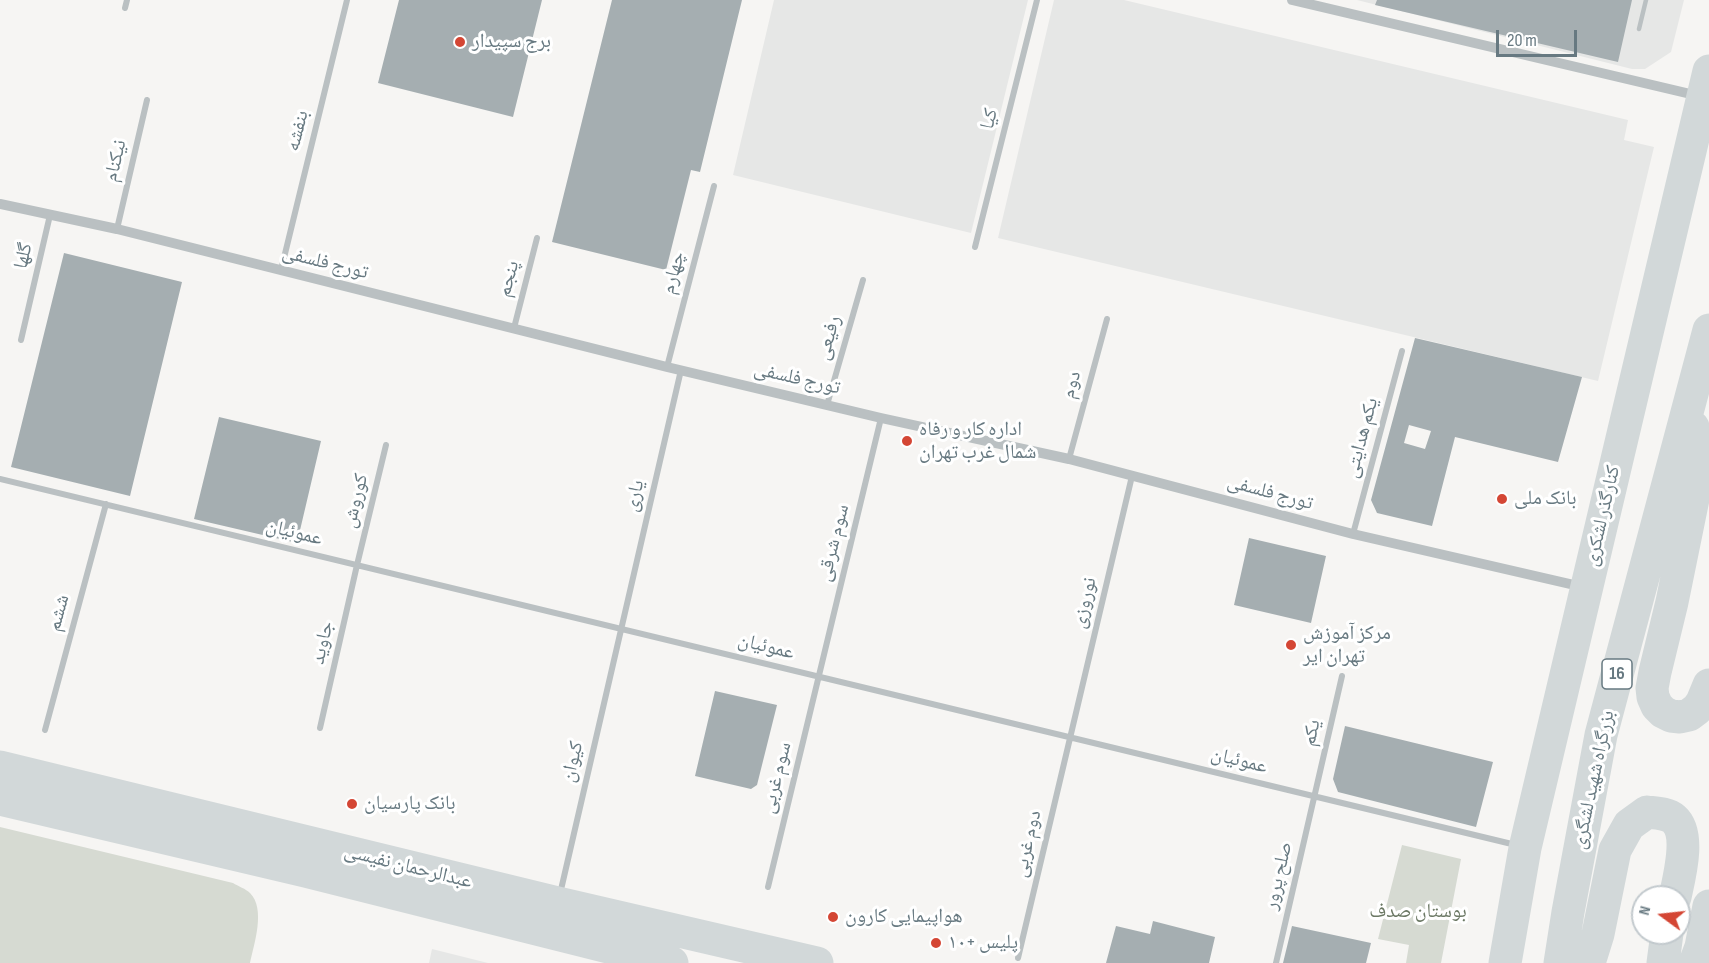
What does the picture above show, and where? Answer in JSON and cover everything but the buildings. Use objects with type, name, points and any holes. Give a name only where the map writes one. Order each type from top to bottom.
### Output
[{"type":"main road","name":"کنارگذر لشکری","points":[[1505,963],[1525,848],[1706,84]]},
{"type":"main road","name":"16","points":[[1692,389],[1709,330]]},
{"type":"main road","points":[[1692,389],[1695,489],[1655,672],[1653,697],[1663,712],[1680,717],[1697,710],[1709,685]]},
{"type":"main road","name":"بزرگراه شهید لشگری","points":[[1560,963],[1601,735],[1692,389]]},
{"type":"main road","name":"عبدالرحمان نفیسی","points":[[0,767],[558,903],[817,963]]},
{"type":"main road","name":"عبدالرحمان نفیسی","points":[[0,799],[305,871],[672,963]]},
{"type":"main road","points":[[1589,963],[1598,934],[1615,850],[1629,825],[1647,812],[1666,815],[1674,819],[1681,831],[1683,859],[1678,885]]},
{"type":"main road","points":[[1695,963],[1701,947],[1709,906]]},
{"type":"main road","points":[[1663,963],[1665,945]]},
{"type":"street","points":[[125,8],[127,0]]},
{"type":"street","name":"بنفشه","points":[[281,270],[347,0]]},
{"type":"street","name":"کیا","points":[[975,247],[1037,0]]},
{"type":"street","points":[[1292,0],[1706,84]]},
{"type":"street","name":"نیکنام","points":[[117,229],[147,100]]},
{"type":"street","name":"چهارم","points":[[667,367],[714,186]]},
{"type":"street","name":"تورج فلسفی","points":[[0,204],[117,229],[667,367],[881,418],[1069,459],[1353,534],[1586,588]]},
{"type":"street","name":"گلها","points":[[21,340],[50,215]]},
{"type":"street","name":"پنجم","points":[[514,328],[537,238]]},
{"type":"street","name":"رفیعی","points":[[827,405],[863,280]]},
{"type":"street","name":"دوم","points":[[1069,459],[1107,319]]},
{"type":"street","name":"یکم هدایتی","points":[[1353,534],[1402,351]]},
{"type":"street","name":"یاری","points":[[621,629],[681,370]]},
{"type":"street","name":"سوم شرقی","points":[[819,677],[881,418]]},
{"type":"street","name":"کوروش","points":[[357,565],[386,445]]},
{"type":"street","name":"نوروزی","points":[[1070,738],[1132,476]]},
{"type":"street","name":"عموئیان","points":[[0,479],[1525,848]]},
{"type":"street","name":"ششم","points":[[45,730],[106,504]]},
{"type":"street","name":"جاوید","points":[[320,728],[357,565]]},
{"type":"street","name":"کیوان","points":[[558,903],[621,629]]},
{"type":"street","name":"یکم","points":[[1315,797],[1342,676]]},
{"type":"street","name":"سوم غربی","points":[[768,887],[819,677]]},
{"type":"street","name":"دوم غربی","points":[[1018,958],[1070,738]]},
{"type":"street","name":"صلح پرور","points":[[1276,963],[1315,797]]},
{"type":"lane","points":[[1639,29],[1647,0]]},
{"type":"shaded area","points":[[774,0],[1028,0],[971,233],[733,175]]},
{"type":"shaded area","points":[[1054,0],[1124,0],[1628,120],[1624,140],[1654,147],[1598,381],[998,238]]},
{"type":"shaded area","points":[[1357,0],[1684,0],[1671,52],[1645,69],[1632,69]]},
{"type":"shaded area","points":[[432,949],[488,963],[429,963]]},
{"type":"green space","points":[[0,827],[233,883],[250,893],[257,908],[258,927],[250,963],[0,963]]},
{"type":"green space","name":"بوستان صدف","points":[[1402,845],[1461,859],[1441,963],[1406,963],[1409,945],[1378,939]]},
{"type":"place","name":"برج سپیدار","points":[[460,42]]},
{"type":"place","name":"اداره کار و رفاه شمال غرب تهران","points":[[907,441]]},
{"type":"place","name":"بانک ملی","points":[[1502,499]]},
{"type":"place","name":"مرکز آموزش تهران ایر","points":[[1291,645]]},
{"type":"place","name":"بانک پارسیان","points":[[352,804]]},
{"type":"place","name":"هواپیمایی کارون","points":[[833,917]]},
{"type":"place","name":"پلیس +۱۰","points":[[936,943]]}]
